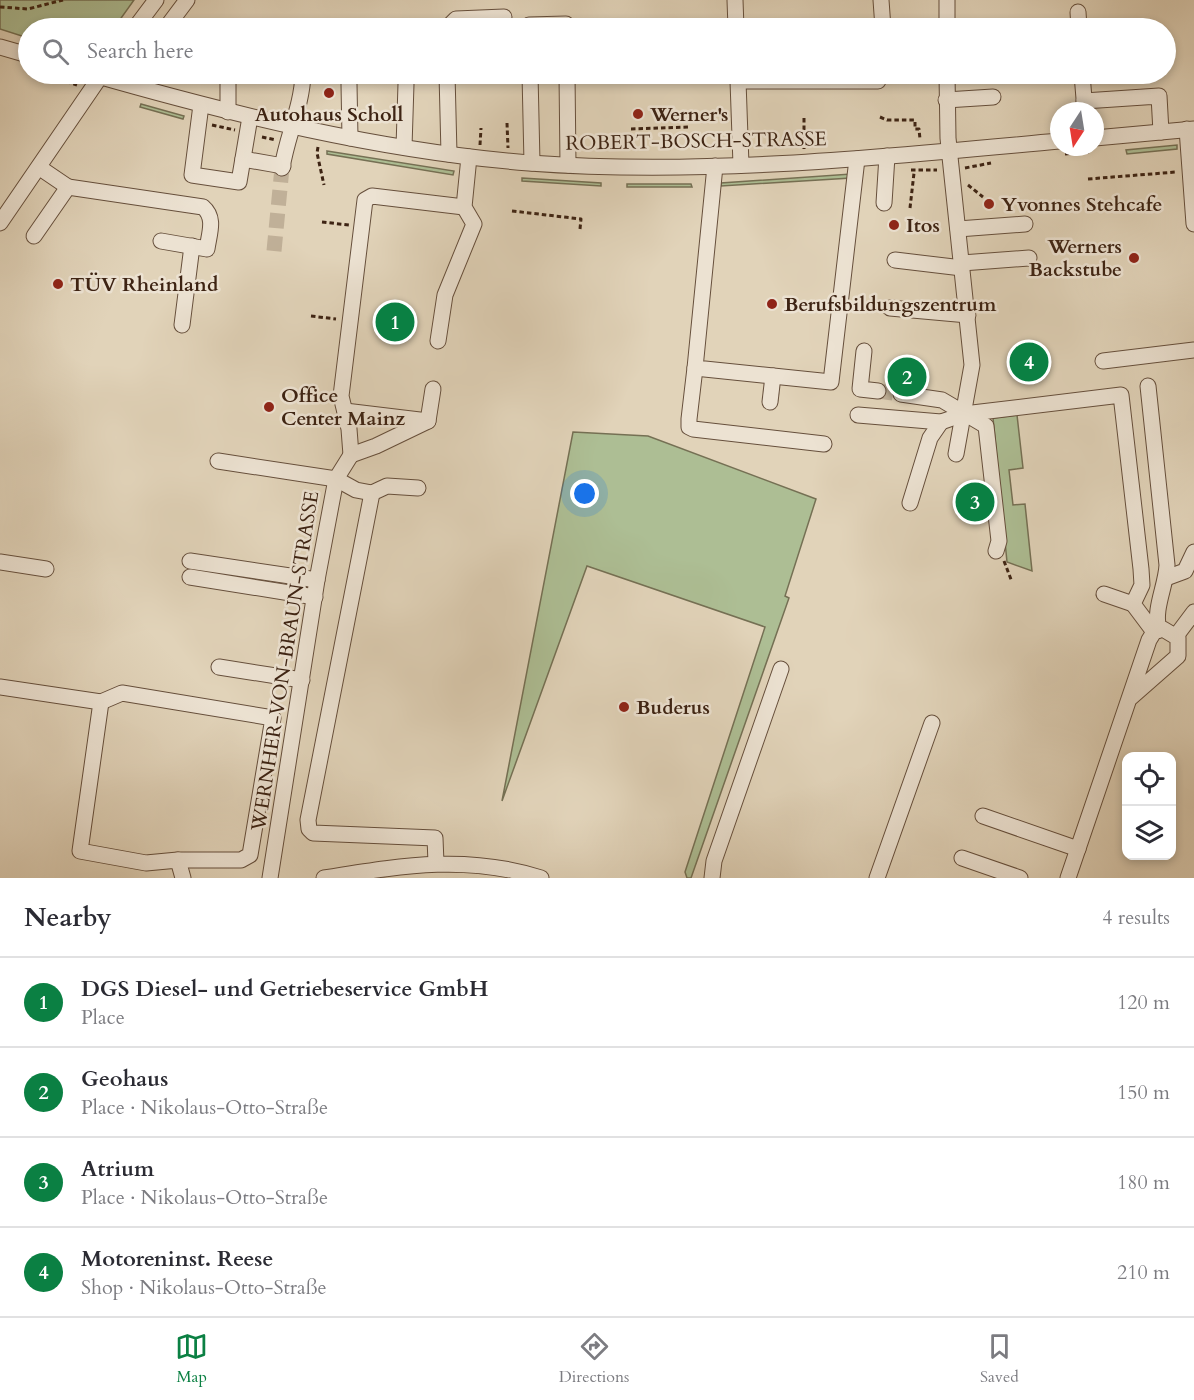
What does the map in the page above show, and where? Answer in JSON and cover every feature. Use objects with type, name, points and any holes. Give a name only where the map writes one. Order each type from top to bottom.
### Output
[{"type":"street","points":[[142,18],[156,0]]},
{"type":"street","points":[[173,18],[186,0]]},
{"type":"street","points":[[735,0],[736,18]]},
{"type":"street","points":[[881,0],[882,18]]},
{"type":"street","points":[[947,0],[947,18]]},
{"type":"street","points":[[1078,12],[1079,18]]},
{"type":"street","points":[[480,18],[504,17]]},
{"type":"street","points":[[0,47],[18,52]]},
{"type":"street","points":[[0,223],[40,168],[92,84]]},
{"type":"street","name":"ROBERT-BOSCH-STRASSE","points":[[131,84],[201,105],[293,127],[448,154],[475,152],[532,163],[741,165],[857,159],[1050,142]]},
{"type":"street","points":[[228,84],[228,112]]},
{"type":"street","points":[[243,159],[283,167],[301,84]]},
{"type":"street","points":[[349,84],[351,138]]},
{"type":"street","points":[[404,147],[406,84]]},
{"type":"street","points":[[447,84],[448,154]]},
{"type":"street","points":[[530,84],[532,163]]},
{"type":"street","points":[[567,84],[568,165]]},
{"type":"street","points":[[738,84],[741,165]]},
{"type":"street","points":[[947,84],[950,151],[972,365],[956,454]]},
{"type":"street","points":[[1083,84],[1084,102]]},
{"type":"street","points":[[1104,103],[1159,96],[1161,132]]},
{"type":"street","points":[[946,100],[993,97]]},
{"type":"street","points":[[201,105],[192,175],[239,182],[250,117]]},
{"type":"street","points":[[1104,137],[1190,129],[1194,224]]},
{"type":"street","points":[[438,341],[445,295],[474,225],[464,207],[475,152]]},
{"type":"street","points":[[884,202],[887,156]]},
{"type":"street","points":[[695,368],[831,382],[857,159]]},
{"type":"street","points":[[715,166],[689,427],[824,444]]},
{"type":"street","points":[[40,168],[69,187],[203,207],[208,212],[211,220],[207,249],[161,241]]},
{"type":"street","points":[[34,236],[69,187]]},
{"type":"street","points":[[428,421],[376,446],[351,455],[341,396],[363,204],[368,197],[372,196],[464,207]]},
{"type":"street","points":[[958,229],[1025,224]]},
{"type":"street","points":[[182,325],[192,246]]},
{"type":"street","points":[[895,260],[962,265],[1029,258]]},
{"type":"street","points":[[890,308],[968,315]]},
{"type":"street","points":[[1103,361],[1194,350]]},
{"type":"street","points":[[864,351],[860,389],[878,391]]},
{"type":"street","points":[[770,402],[773,376]]},
{"type":"street","points":[[1068,878],[1129,699],[1157,631],[1156,616],[1166,578],[1166,554],[1148,386]]},
{"type":"street","points":[[428,421],[433,389]]},
{"type":"street","points":[[901,394],[942,400],[986,426],[999,541],[996,551]]},
{"type":"street","points":[[858,415],[941,422],[964,414],[1120,395],[1141,568],[1142,585],[1133,604]]},
{"type":"street","points":[[345,411],[428,421]]},
{"type":"street","points":[[910,504],[930,438],[941,422]]},
{"type":"street","name":"WERNHER-VON-BRAUN-STRASSE","points":[[270,878],[317,580],[336,479],[351,455]]},
{"type":"street","points":[[218,460],[336,479],[356,490],[372,493],[387,486],[418,488]]},
{"type":"street","points":[[372,493],[308,820],[309,829],[313,833],[435,838],[436,862]]},
{"type":"street","points":[[1166,578],[1185,571],[1194,552]]},
{"type":"street","points":[[0,562],[46,570]]},
{"type":"street","points":[[315,597],[190,569],[317,580]]},
{"type":"street","points":[[1104,594],[1133,604],[1157,631]]},
{"type":"street","points":[[1176,636],[1194,612]]},
{"type":"street","points":[[1129,699],[1178,656],[1180,648],[1176,636],[1163,629],[1157,631]]},
{"type":"street","points":[[219,667],[302,680]]},
{"type":"street","points":[[712,878],[714,861],[781,669]]},
{"type":"street","points":[[0,687],[101,702],[122,693],[273,718],[250,855],[241,860],[178,860],[146,863],[80,851],[101,702]]},
{"type":"street","points":[[877,878],[932,723]]},
{"type":"street","points":[[983,816],[1077,849]]},
{"type":"street","points":[[962,858],[1020,878]]},
{"type":"street","points":[[178,860],[183,878]]},
{"type":"street","points":[[324,878],[418,871],[436,862],[497,866],[541,878]]},
{"type":"path","points":[[0,8],[28,9],[63,0]]},
{"type":"path","points":[[879,117],[887,120],[915,120],[915,129],[919,129],[920,141]]},
{"type":"path","points":[[804,118],[804,151]]},
{"type":"path","points":[[507,123],[508,149]]},
{"type":"path","points":[[631,129],[665,126],[688,127]]},
{"type":"path","points":[[475,152],[481,128]]},
{"type":"path","points":[[318,147],[316,153],[324,185]]},
{"type":"path","points":[[974,167],[988,164]]},
{"type":"path","points":[[910,208],[917,172],[932,170]]},
{"type":"path","points":[[1088,179],[1190,171]]},
{"type":"path","points":[[968,185],[983,197]]},
{"type":"path","points":[[512,210],[581,219],[580,229]]},
{"type":"path","points":[[321,222],[360,226]]},
{"type":"path","points":[[311,316],[350,321]]},
{"type":"path","points":[[996,551],[1008,565],[1012,582]]},
{"type":"green space","points":[[0,0],[134,0],[121,18],[18,18],[18,35],[0,29]]},
{"type":"green space","points":[[141,104],[184,116],[183,119],[140,107]]},
{"type":"green space","points":[[1177,145],[1177,149],[1127,154],[1126,150]]},
{"type":"green space","points":[[327,151],[454,171],[453,175],[327,154]]},
{"type":"green space","points":[[851,174],[851,178],[721,186],[721,183]]},
{"type":"green space","points":[[522,178],[601,183],[601,186],[522,181]]},
{"type":"green space","points":[[627,184],[691,184],[692,187],[627,187]]},
{"type":"green space","points":[[1017,415],[1023,468],[1009,470],[1013,505],[1025,504],[1032,571],[1007,562],[993,418]]},
{"type":"green space","points":[[573,432],[648,436],[816,499],[785,596],[789,598],[691,878],[687,878],[685,872],[765,627],[587,566],[502,801]]},
{"type":"tunnel","points":[[274,251],[282,168]]},
{"type":"tunnel","points":[[878,391],[901,394]]},
{"type":"place","name":"Autohaus Scholl","points":[[329,93]]},
{"type":"place","name":"Werner's","points":[[638,114]]},
{"type":"place","name":"Yvonnes Stehcafe","points":[[989,204]]},
{"type":"place","name":"Itos","points":[[894,225]]},
{"type":"place","name":"Werners Backstube","points":[[1134,258]]},
{"type":"place","name":"TÜV Rheinland","points":[[58,284]]},
{"type":"place","name":"Berufsbildungszentrum","points":[[772,304]]},
{"type":"place","name":"DGS Diesel- und Getriebeservice GmbH","points":[[395,322]]},
{"type":"place","name":"Motoreninst. Reese","points":[[1029,362]]},
{"type":"place","name":"Geohaus","points":[[907,377]]},
{"type":"place","name":"Office Center Mainz","points":[[269,407]]},
{"type":"place","name":"Atrium","points":[[975,502]]},
{"type":"place","name":"Buderus","points":[[624,707]]}]
